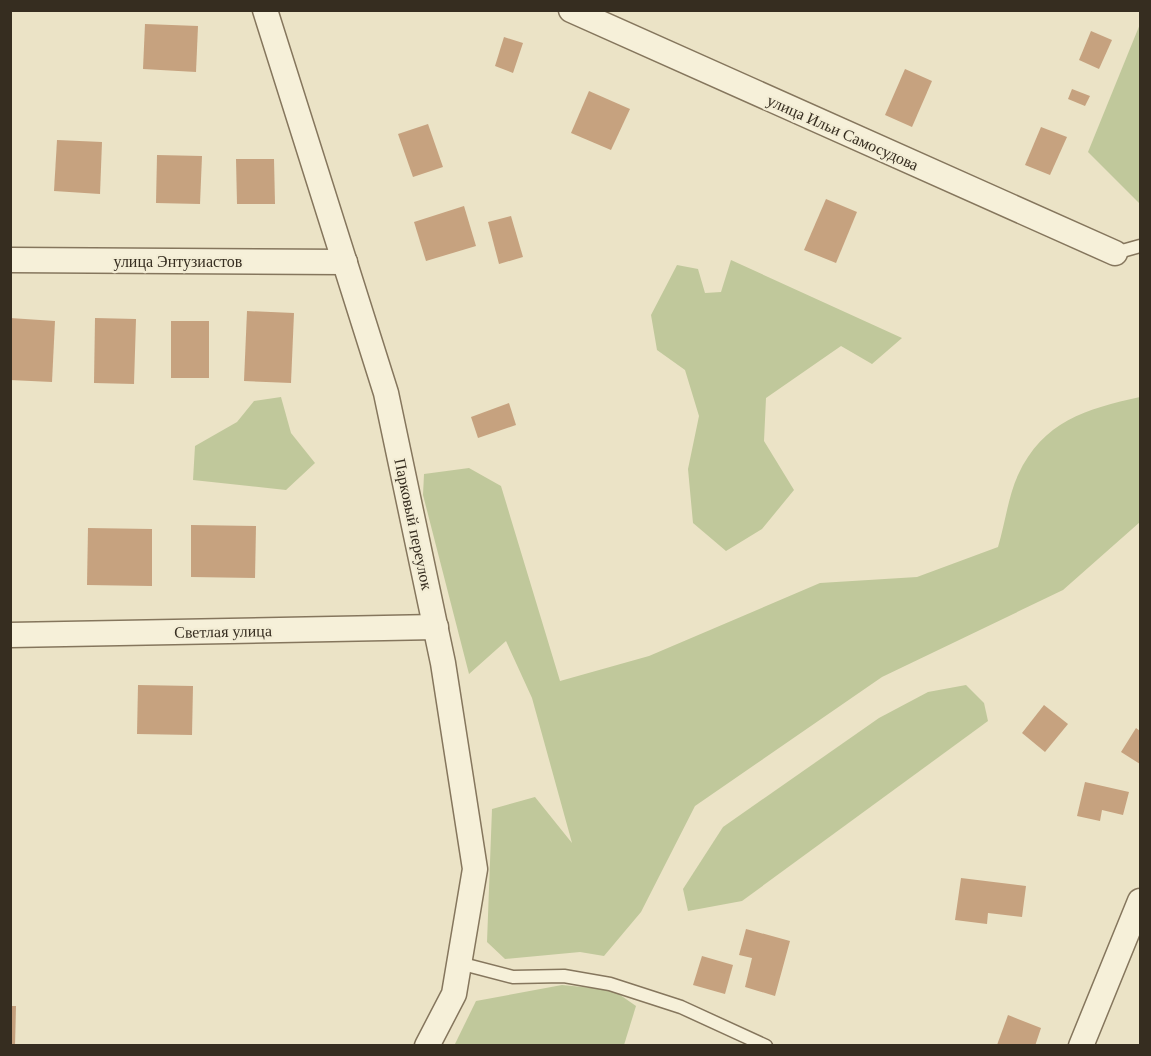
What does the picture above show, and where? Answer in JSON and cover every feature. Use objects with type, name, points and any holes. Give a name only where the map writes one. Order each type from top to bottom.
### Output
[{"type":"street","name":"Парковый переулок","points":[[265,10],[386,393],[436,627],[475,869],[454,993],[427,1046]]},
{"type":"street","name":"улица Ильи Самосудова","points":[[571,10],[1115,253]]},
{"type":"street","name":"улица Энтузиастов","points":[[10,260],[345,262]]},
{"type":"street","name":"Светлая улица","points":[[10,635],[436,627]]},
{"type":"street","points":[[1081,1046],[1140,901]]},
{"type":"lane","points":[[1115,253],[1140,246]]},
{"type":"lane","points":[[459,963],[513,977],[564,976],[610,984],[681,1007],[766,1046]]},
{"type":"green space","points":[[1140,24],[1140,204],[1088,152]]},
{"type":"green space","points":[[731,260],[902,338],[872,364],[841,346],[766,398],[764,441],[794,490],[762,529],[726,551],[693,523],[688,469],[699,416],[685,370],[657,350],[651,315],[677,265],[698,269],[705,293],[721,292]]},
{"type":"green space","points":[[281,397],[291,433],[315,463],[286,490],[193,480],[195,446],[237,422],[254,401]]},
{"type":"green space","points":[[1140,397],[1140,522],[1063,590],[882,677],[695,806],[641,912],[604,956],[580,952],[505,959],[487,942],[492,809],[535,797],[572,843],[532,698],[506,641],[469,674],[423,495],[424,474],[469,468],[501,486],[560,681],[649,656],[820,583],[917,577],[998,547],[1018,475],[1040,442],[1068,420],[1102,407]]},
{"type":"green space","points":[[966,685],[984,703],[988,721],[742,901],[688,911],[683,889],[723,827],[879,718],[928,692]]},
{"type":"green space","points":[[562,985],[613,990],[636,1006],[624,1045],[454,1046],[476,1001]]},
{"type":"building","points":[[145,24],[198,26],[196,72],[143,69]]},
{"type":"building","points":[[1091,31],[1112,40],[1099,69],[1079,60]]},
{"type":"building","points":[[504,37],[523,43],[513,73],[495,66]]},
{"type":"building","points":[[905,69],[932,81],[912,127],[885,115]]},
{"type":"building","points":[[1072,89],[1090,96],[1085,106],[1068,99]]},
{"type":"building","points":[[589,91],[630,109],[611,150],[571,133]]},
{"type":"building","points":[[428,124],[443,167],[413,177],[398,134]]},
{"type":"building","points":[[1041,127],[1067,137],[1050,175],[1025,165]]},
{"type":"building","points":[[57,140],[102,142],[100,194],[54,191]]},
{"type":"building","points":[[157,155],[202,156],[200,204],[156,203]]},
{"type":"building","points":[[236,159],[274,159],[275,204],[237,204]]},
{"type":"building","points":[[826,199],[857,212],[836,263],[804,250]]},
{"type":"building","points":[[464,206],[476,246],[426,261],[414,222]]},
{"type":"building","points":[[511,216],[523,257],[499,264],[488,222]]},
{"type":"building","points":[[247,311],[294,313],[291,383],[244,381]]},
{"type":"building","points":[[10,318],[55,321],[52,382],[10,380]]},
{"type":"building","points":[[95,318],[136,319],[134,384],[94,383]]},
{"type":"building","points":[[171,321],[209,321],[209,378],[171,378]]},
{"type":"building","points":[[509,403],[516,425],[478,438],[471,417]]},
{"type":"building","points":[[191,525],[256,526],[255,578],[191,577]]},
{"type":"building","points":[[88,528],[152,529],[152,586],[87,585]]},
{"type":"building","points":[[138,685],[193,686],[192,735],[137,734]]},
{"type":"building","points":[[1044,705],[1068,724],[1045,752],[1022,733]]},
{"type":"building","points":[[1136,728],[1140,731],[1140,764],[1121,752]]},
{"type":"building","points":[[1085,782],[1129,792],[1123,815],[1102,810],[1100,821],[1077,816]]},
{"type":"building","points":[[961,878],[1026,886],[1022,917],[988,913],[987,924],[955,920]]},
{"type":"building","points":[[746,929],[790,941],[775,996],[745,987],[752,958],[739,955]]},
{"type":"building","points":[[702,956],[733,965],[725,994],[693,985]]},
{"type":"building","points":[[10,1006],[16,1006],[15,1046],[10,1046]]},
{"type":"building","points":[[1008,1015],[1041,1028],[1035,1046],[997,1045]]}]
